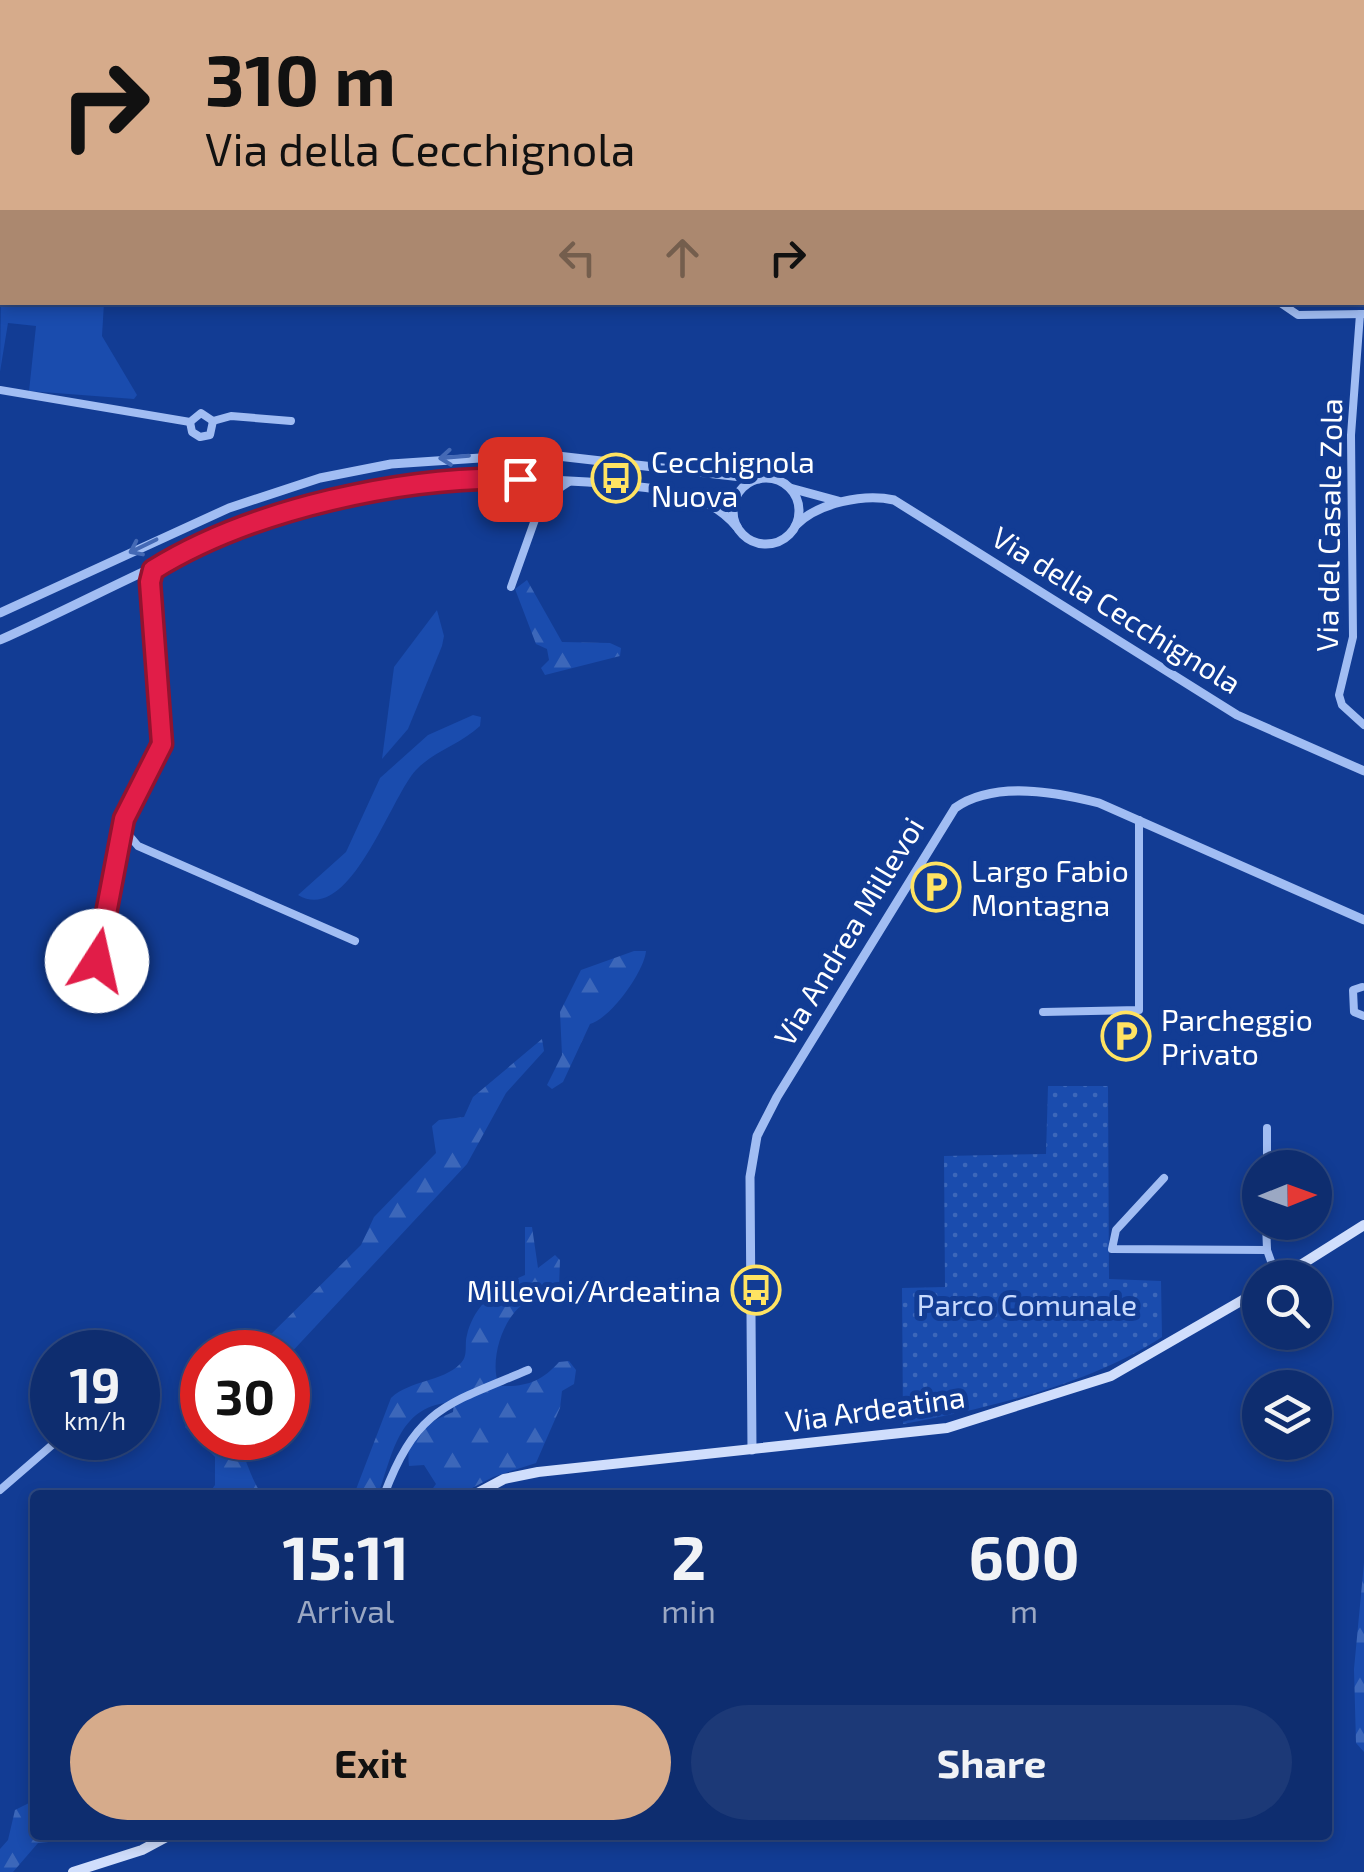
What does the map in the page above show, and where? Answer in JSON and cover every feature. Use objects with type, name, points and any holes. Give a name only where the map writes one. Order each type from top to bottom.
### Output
[{"type":"main road","points":[[1307,1260],[1364,1225]]},
{"type":"main road","name":"Via Ardeatina","points":[[486,1490],[523,1474],[926,1432],[1022,1406],[1127,1369],[1242,1301]]},
{"type":"main road","points":[[72,1872],[142,1850],[161,1840]]},
{"type":"street","points":[[1283,305],[1298,315],[1362,314]]},
{"type":"street","name":"Via del Casale Zola","points":[[1362,314],[1351,429],[1353,633],[1339,695],[1342,705],[1364,725]]},
{"type":"street","points":[[0,390],[190,422],[201,413],[213,421],[231,416],[291,421]]},
{"type":"street","points":[[190,422],[192,432],[205,437],[213,431],[213,421]]},
{"type":"street","points":[[0,613],[230,508],[320,478],[378,466],[462,456],[540,454],[770,478],[790,488],[798,502],[796,525],[785,538],[764,544],[753,542],[723,511],[692,496],[572,480],[443,482],[354,496],[280,516],[159,566],[0,640]]},
{"type":"street","points":[[520,479],[536,487],[542,500]]},
{"type":"street","points":[[737,527],[733,514],[739,492],[759,479]]},
{"type":"street","points":[[512,587],[542,500],[572,480]]},
{"type":"street","name":"Via della Cecchignola","points":[[790,488],[817,498],[845,502]]},
{"type":"street","name":"Via della Cecchignola","points":[[796,525],[816,512],[845,502],[883,497],[902,504],[1237,715],[1364,771]]},
{"type":"street","points":[[97,961],[122,826],[162,744],[151,574],[159,566]]},
{"type":"street","points":[[129,580],[144,585],[152,603]]},
{"type":"street","name":"Via Andrea Millevoi","points":[[752,1450],[749,1189],[757,1136],[941,826],[964,802],[1017,792],[1063,794],[1139,820],[1364,920]]},
{"type":"street","points":[[1043,1012],[1138,1010],[1139,820]]},
{"type":"street","points":[[122,826],[138,846],[355,940]]},
{"type":"street","points":[[1362,987],[1353,990],[1352,1004],[1354,1012],[1364,1016]]},
{"type":"street","points":[[1266,1150],[1267,1128]]},
{"type":"street","points":[[1164,1178],[1116,1230],[1112,1249],[1267,1250]]},
{"type":"street","points":[[1267,1240],[1271,1260]]},
{"type":"street","points":[[386,1490],[401,1453],[426,1421],[457,1398],[528,1370]]},
{"type":"street","points":[[0,1490],[35,1460]]},
{"type":"green space","points":[[1,305],[104,305],[102,336],[137,395],[134,399],[29,391],[36,326],[8,323],[0,372]]},
{"type":"green space","points":[[527,580],[562,642],[610,643],[621,648],[620,656],[545,675],[541,668],[549,660],[547,649],[536,644],[515,589]]},
{"type":"green space","points":[[437,610],[444,636],[442,646],[408,729],[382,759],[394,667]]},
{"type":"green space","points":[[473,715],[481,717],[480,726],[416,770],[351,876],[335,892],[317,900],[298,895],[346,852],[380,778],[428,735]]},
{"type":"green space","points":[[634,951],[646,951],[633,982],[607,1013],[590,1024],[563,1082],[552,1089],[547,1085],[562,1055],[560,1012],[581,970]]},
{"type":"green space","points":[[542,1039],[544,1051],[506,1093],[467,1164],[310,1332],[275,1330],[361,1245],[374,1217],[436,1153],[432,1126],[439,1120],[464,1117],[473,1097]]},
{"type":"green space","name":"Parco Comunale","points":[[1048,1086],[1108,1086],[1109,1279],[1161,1281],[1162,1337],[1103,1368],[1037,1393],[903,1424],[902,1288],[945,1287],[944,1156],[1046,1154]]},
{"type":"green space","points":[[525,1227],[532,1227],[538,1268],[555,1255],[560,1260],[559,1289],[526,1302],[509,1321],[497,1354],[499,1386],[532,1382],[559,1362],[569,1361],[576,1370],[574,1384],[562,1391],[560,1408],[536,1463],[468,1490],[432,1490],[436,1484],[424,1465],[409,1466],[410,1445],[419,1431],[453,1412],[454,1402],[421,1411],[410,1421],[401,1433],[380,1490],[356,1490],[391,1398],[460,1364],[470,1324],[481,1306],[497,1291],[525,1275]]},
{"type":"green space","points":[[215,1460],[245,1460],[259,1490],[212,1490]]},
{"type":"green space","points":[[1364,1563],[1364,1752],[1356,1743],[1354,1669]]},
{"type":"green space","points":[[30,1803],[30,1840],[70,1840],[38,1843],[13,1872],[0,1872],[0,1849],[8,1840],[15,1810]]},
{"type":"place","name":"Cecchignola Nuova","points":[[616,478]]},
{"type":"place","name":"Largo Fabio Montagna","points":[[936,887]]},
{"type":"place","name":"Parcheggio Privato","points":[[1126,1036]]},
{"type":"place","name":"Millevoi/Ardeatina","points":[[756,1290]]},
{"type":"route","points":[[97,961],[124,819],[162,744],[150,582],[153,570],[236,532],[354,496],[443,482],[520,479]]}]
